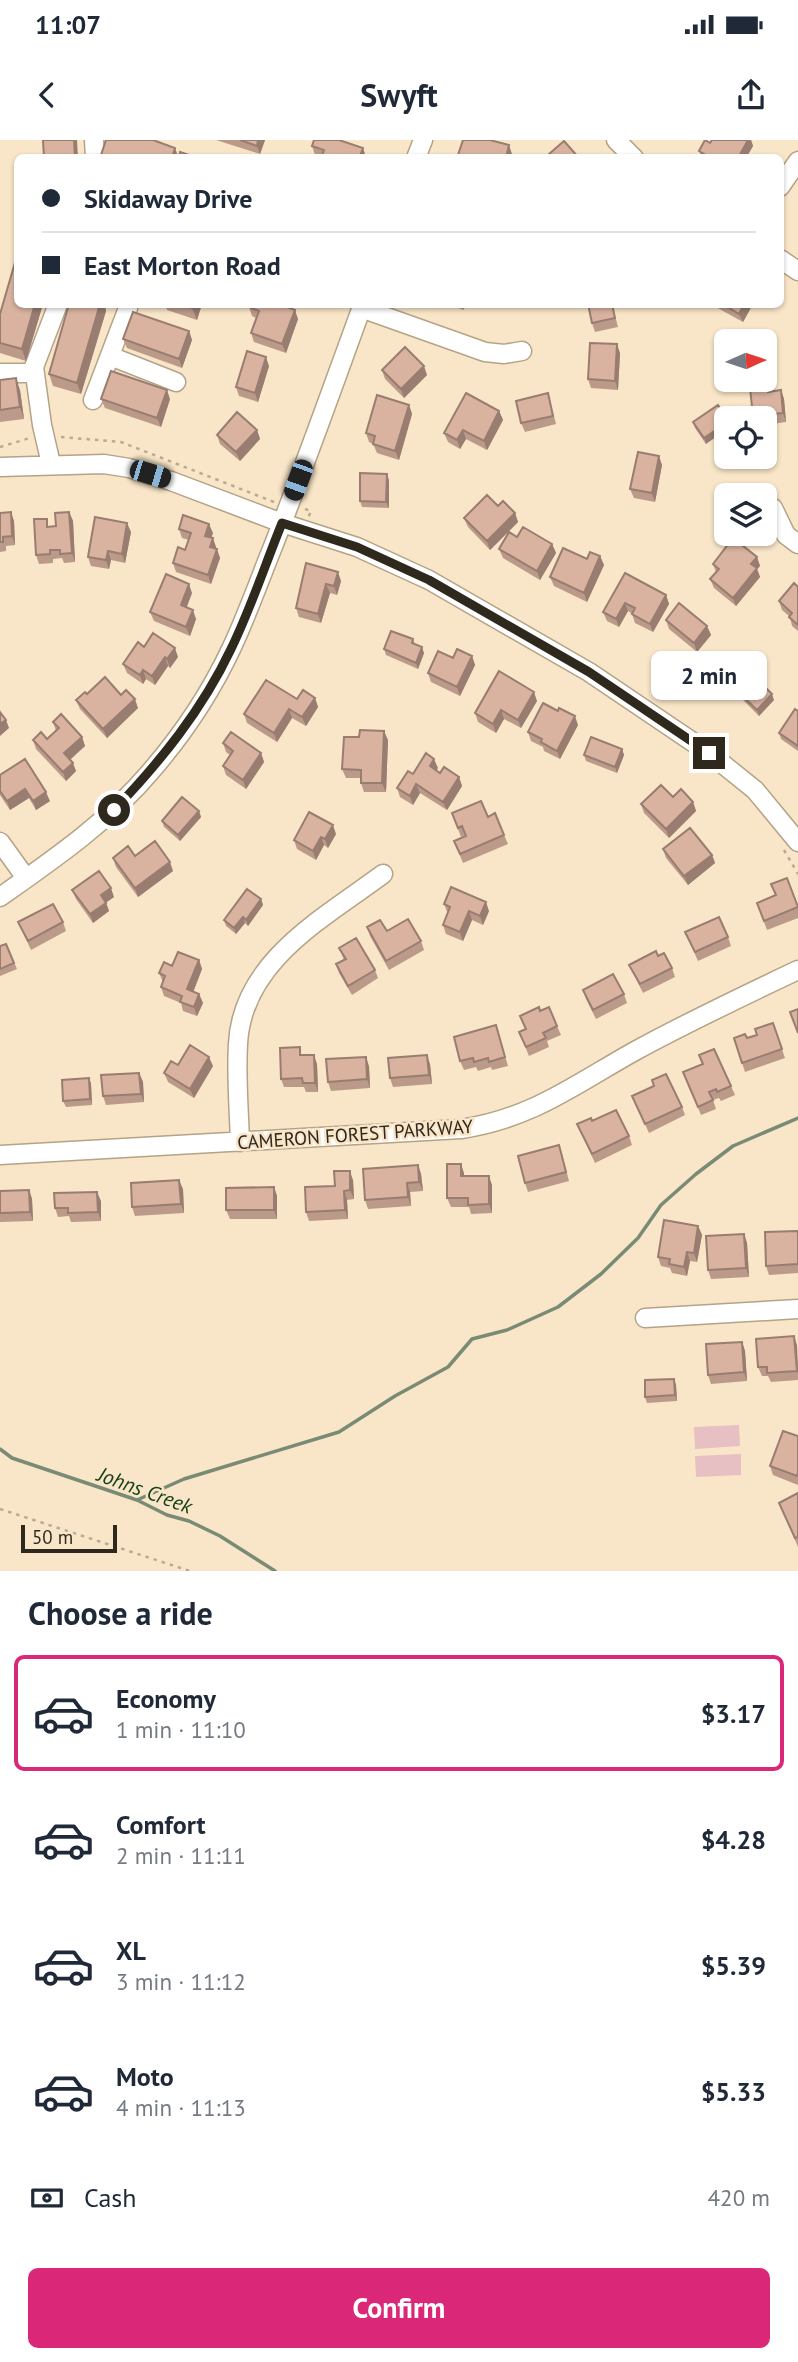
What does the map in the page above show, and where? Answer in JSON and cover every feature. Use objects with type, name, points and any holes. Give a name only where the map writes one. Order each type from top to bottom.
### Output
[{"type":"street","points":[[616,140],[630,154]]},
{"type":"street","points":[[784,181],[798,161]]},
{"type":"street","points":[[51,464],[34,368],[56,308]]},
{"type":"street","points":[[93,400],[129,308]]},
{"type":"street","points":[[0,897],[76,843],[114,810],[150,772],[183,731],[210,690],[232,647],[282,523],[361,308]]},
{"type":"street","points":[[367,308],[485,352],[504,354],[522,351]]},
{"type":"street","points":[[110,356],[176,382]]},
{"type":"street","points":[[0,373],[34,373]]},
{"type":"street","points":[[0,467],[104,464],[129,468],[357,547],[429,580],[598,678],[709,753],[755,790],[798,842]]},
{"type":"street","points":[[777,516],[786,535],[798,544]]},
{"type":"street","points":[[0,842],[26,878]]},
{"type":"street","points":[[240,1142],[238,1042],[244,1012],[255,986],[270,964],[289,944],[383,874]]},
{"type":"street","name":"CAMERON FOREST PARKWAY","points":[[0,1155],[461,1129],[510,1119],[547,1103],[707,1013],[798,970]]},
{"type":"street","points":[[645,1318],[798,1309]]},
{"type":"path","points":[[0,447],[27,438],[68,437],[121,442],[275,502],[311,511],[304,530]]},
{"type":"path","points":[[779,842],[798,874]]},
{"type":"path","points":[[0,1509],[190,1571]]},
{"type":"shaded area","points":[[739,1425],[740,1446],[695,1449],[694,1427]]},
{"type":"shaded area","points":[[741,1454],[741,1475],[696,1477],[695,1456]]},
{"type":"building","points":[[43,140],[74,140],[75,154],[44,154]]},
{"type":"building","points":[[106,140],[153,140],[175,148],[173,154],[101,154]]},
{"type":"building","points":[[240,140],[258,140],[257,146]]},
{"type":"building","points":[[314,140],[339,140],[363,148],[361,154],[322,154],[324,150],[312,146]]},
{"type":"building","points":[[463,140],[490,140],[509,145],[507,154],[458,154]]},
{"type":"building","points":[[705,140],[710,143],[712,140],[748,140],[740,154],[704,154],[699,151]]},
{"type":"building","points":[[564,141],[575,154],[549,154]]},
{"type":"building","points":[[14,266],[14,308],[34,308],[22,349],[0,343],[0,314]]},
{"type":"building","points":[[68,308],[99,308],[77,383],[49,374]]},
{"type":"building","points":[[252,308],[295,310],[282,344],[251,333],[259,311]]},
{"type":"building","points":[[589,308],[613,308],[615,318],[592,323]]},
{"type":"building","points":[[729,308],[742,308],[739,314]]},
{"type":"building","points":[[133,312],[189,331],[179,359],[123,339]]},
{"type":"building","points":[[590,343],[617,344],[615,381],[588,379]]},
{"type":"building","points":[[405,347],[424,366],[401,389],[382,370]]},
{"type":"building","points":[[247,351],[266,357],[255,393],[236,387]]},
{"type":"building","points":[[111,371],[167,390],[157,418],[101,399]]},
{"type":"building","points":[[16,378],[20,407],[0,410],[0,380]]},
{"type":"building","points":[[781,390],[783,413],[777,414],[777,406],[752,406],[750,392]]},
{"type":"building","points":[[466,393],[499,411],[484,441],[463,430],[457,440],[444,433]]},
{"type":"building","points":[[548,393],[553,416],[521,423],[516,401]]},
{"type":"building","points":[[377,395],[409,405],[395,451],[373,444],[375,436],[366,433]]},
{"type":"building","points":[[714,408],[714,431],[704,438],[693,422]]},
{"type":"building","points":[[237,412],[257,430],[236,452],[217,435]]},
{"type":"building","points":[[638,452],[659,456],[652,493],[630,489]]},
{"type":"building","points":[[360,473],[387,474],[386,502],[360,501]]},
{"type":"building","points":[[487,495],[498,506],[503,501],[515,513],[487,541],[464,518]]},
{"type":"building","points":[[11,512],[12,536],[3,537],[3,542],[0,542],[0,513]]},
{"type":"building","points":[[69,512],[72,553],[60,554],[60,550],[50,550],[50,554],[36,555],[34,519],[47,519],[47,527],[56,526],[55,513]]},
{"type":"building","points":[[183,515],[209,524],[205,536],[213,538],[210,547],[217,549],[208,575],[173,563],[178,547],[185,550],[191,533],[179,529]]},
{"type":"building","points":[[95,517],[127,523],[122,554],[108,551],[106,560],[88,557]]},
{"type":"building","points":[[523,527],[552,544],[537,571],[499,549],[509,532],[517,537]]},
{"type":"building","points":[[727,546],[743,546],[757,557],[751,564],[757,568],[733,598],[710,579],[719,569],[713,564]]},
{"type":"building","points":[[563,548],[587,559],[590,552],[600,556],[584,593],[550,577]]},
{"type":"building","points":[[306,563],[338,572],[334,586],[326,584],[318,614],[296,608]]},
{"type":"building","points":[[625,573],[666,595],[650,624],[632,614],[635,608],[625,603],[616,619],[603,612]]},
{"type":"building","points":[[166,574],[189,584],[181,605],[193,610],[186,627],[150,612]]},
{"type":"building","points":[[794,583],[798,587],[798,625],[789,617],[792,613],[779,601]]},
{"type":"building","points":[[679,603],[707,626],[694,643],[666,620]]},
{"type":"building","points":[[391,631],[413,639],[412,643],[422,647],[416,663],[384,649]]},
{"type":"building","points":[[153,633],[175,648],[152,676],[143,670],[140,675],[123,664],[138,642],[144,647]]},
{"type":"building","points":[[457,649],[472,656],[457,687],[428,673],[438,651],[453,658]]},
{"type":"building","points":[[499,671],[534,692],[518,720],[501,710],[493,724],[475,713]]},
{"type":"building","points":[[749,671],[772,694],[757,710],[733,687]]},
{"type":"building","points":[[105,677],[121,695],[126,690],[135,699],[103,729],[76,700],[85,692],[87,694]]},
{"type":"building","points":[[266,680],[297,699],[303,690],[315,698],[302,717],[289,709],[274,733],[244,714]]},
{"type":"building","points":[[543,703],[575,716],[557,751],[528,732]]},
{"type":"building","points":[[795,709],[798,711],[798,746],[779,733]]},
{"type":"building","points":[[0,712],[6,720],[0,724]]},
{"type":"building","points":[[61,714],[82,737],[64,753],[73,763],[63,772],[33,740],[41,732],[47,739],[59,728],[53,722]]},
{"type":"building","points":[[360,730],[384,731],[382,783],[361,783],[361,770],[342,769],[344,737],[359,737]]},
{"type":"building","points":[[231,732],[261,753],[243,780],[223,766],[233,751],[223,743]]},
{"type":"building","points":[[591,737],[622,749],[615,767],[584,755]]},
{"type":"building","points":[[426,753],[434,759],[430,766],[440,773],[444,767],[459,777],[443,802],[416,784],[410,796],[397,788],[408,771],[413,774]]},
{"type":"building","points":[[25,759],[46,792],[33,801],[25,789],[7,801],[0,791],[0,775]]},
{"type":"building","points":[[661,785],[673,797],[681,789],[693,802],[666,829],[641,804]]},
{"type":"building","points":[[182,797],[199,811],[178,835],[162,821]]},
{"type":"building","points":[[481,801],[488,817],[495,813],[504,835],[460,854],[454,841],[466,836],[462,826],[458,828],[452,813]]},
{"type":"building","points":[[309,812],[333,825],[325,839],[321,837],[313,851],[294,840]]},
{"type":"building","points":[[690,828],[712,855],[684,876],[663,849]]},
{"type":"building","points":[[155,841],[170,862],[135,888],[113,858],[128,846],[135,856]]},
{"type":"building","points":[[99,871],[111,888],[101,895],[106,903],[90,914],[72,890]]},
{"type":"building","points":[[787,878],[798,907],[764,921],[757,903],[776,895],[771,884]]},
{"type":"building","points":[[451,887],[486,902],[480,916],[469,911],[460,932],[443,925],[450,907],[444,904]]},
{"type":"building","points":[[247,889],[261,899],[246,920],[243,917],[234,928],[224,920]]},
{"type":"building","points":[[53,904],[63,922],[28,941],[18,922]]},
{"type":"building","points":[[719,917],[728,937],[695,952],[685,932]]},
{"type":"building","points":[[408,919],[421,941],[386,961],[367,927],[380,920],[387,931]]},
{"type":"building","points":[[356,938],[375,970],[348,986],[336,964],[346,959],[339,948]]},
{"type":"building","points":[[6,944],[14,963],[0,969],[0,946]]},
{"type":"building","points":[[656,951],[658,956],[664,953],[672,968],[640,984],[629,965]]},
{"type":"building","points":[[178,952],[199,960],[187,989],[199,994],[194,1007],[180,1002],[182,996],[161,987],[165,976],[159,973],[164,962],[172,966]]},
{"type":"building","points":[[613,974],[624,994],[593,1010],[583,990]]},
{"type":"building","points":[[539,1007],[540,1011],[549,1007],[557,1026],[543,1033],[546,1038],[526,1047],[519,1032],[526,1029],[520,1016]]},
{"type":"building","points":[[798,1009],[798,1033],[790,1012]]},
{"type":"building","points":[[773,1023],[782,1049],[742,1063],[734,1038],[745,1034],[747,1038],[757,1035],[755,1029]]},
{"type":"building","points":[[496,1025],[505,1057],[489,1062],[488,1058],[474,1062],[473,1058],[460,1061],[454,1037]]},
{"type":"building","points":[[190,1045],[209,1057],[190,1089],[164,1073],[171,1061],[178,1065]]},
{"type":"building","points":[[300,1047],[300,1055],[314,1055],[315,1083],[303,1083],[302,1078],[281,1079],[280,1048]]},
{"type":"building","points":[[714,1049],[731,1086],[717,1092],[716,1089],[709,1092],[713,1100],[698,1107],[683,1072],[703,1064],[699,1055]]},
{"type":"building","points":[[427,1055],[429,1075],[390,1078],[388,1058]]},
{"type":"building","points":[[366,1057],[367,1079],[328,1082],[326,1059]]},
{"type":"building","points":[[139,1073],[141,1094],[103,1096],[101,1075]]},
{"type":"building","points":[[666,1074],[682,1107],[645,1124],[632,1096],[654,1086],[652,1080]]},
{"type":"building","points":[[89,1078],[90,1099],[63,1101],[62,1080]]},
{"type":"building","points":[[616,1110],[629,1136],[592,1154],[577,1124],[591,1118],[592,1121]]},
{"type":"building","points":[[559,1145],[566,1172],[525,1183],[518,1156]]},
{"type":"building","points":[[447,1164],[461,1164],[461,1176],[489,1176],[489,1204],[468,1205],[468,1198],[447,1198]]},
{"type":"building","points":[[418,1165],[419,1182],[407,1183],[408,1197],[365,1200],[363,1169]]},
{"type":"building","points":[[334,1171],[350,1171],[350,1190],[344,1191],[345,1210],[306,1212],[305,1187],[335,1186]]},
{"type":"building","points":[[179,1180],[181,1204],[132,1207],[131,1183]]},
{"type":"building","points":[[274,1187],[274,1210],[226,1210],[226,1188]]},
{"type":"building","points":[[29,1190],[30,1212],[0,1213],[0,1191]]},
{"type":"building","points":[[97,1192],[98,1212],[68,1213],[68,1208],[55,1208],[54,1193]]},
{"type":"building","points":[[664,1220],[698,1226],[694,1253],[687,1252],[684,1267],[669,1264],[670,1259],[658,1257]]},
{"type":"building","points":[[798,1231],[798,1264],[766,1266],[765,1232]]},
{"type":"building","points":[[744,1234],[746,1268],[708,1270],[706,1236]]},
{"type":"building","points":[[794,1336],[797,1371],[767,1373],[767,1367],[758,1367],[756,1339]]},
{"type":"building","points":[[742,1342],[744,1372],[708,1375],[706,1344]]},
{"type":"building","points":[[674,1379],[675,1395],[645,1397],[645,1380]]},
{"type":"building","points":[[783,1431],[798,1436],[797,1476],[770,1466]]},
{"type":"building","points":[[798,1493],[798,1537],[795,1538],[779,1503]]},
{"type":"waterway","points":[[137,1500],[184,1479],[339,1432],[395,1396],[448,1367],[472,1339],[507,1330],[558,1307],[601,1274],[638,1238],[661,1205],[696,1174],[733,1146],[798,1118]]},
{"type":"waterway","name":"Johns Creek","points":[[0,1449],[12,1458],[137,1500],[167,1515],[189,1521],[220,1536],[275,1571]]},
{"type":"route","points":[[114,810],[150,772],[183,731],[210,690],[232,647],[282,523],[357,547],[429,580],[589,672],[709,753]]}]
